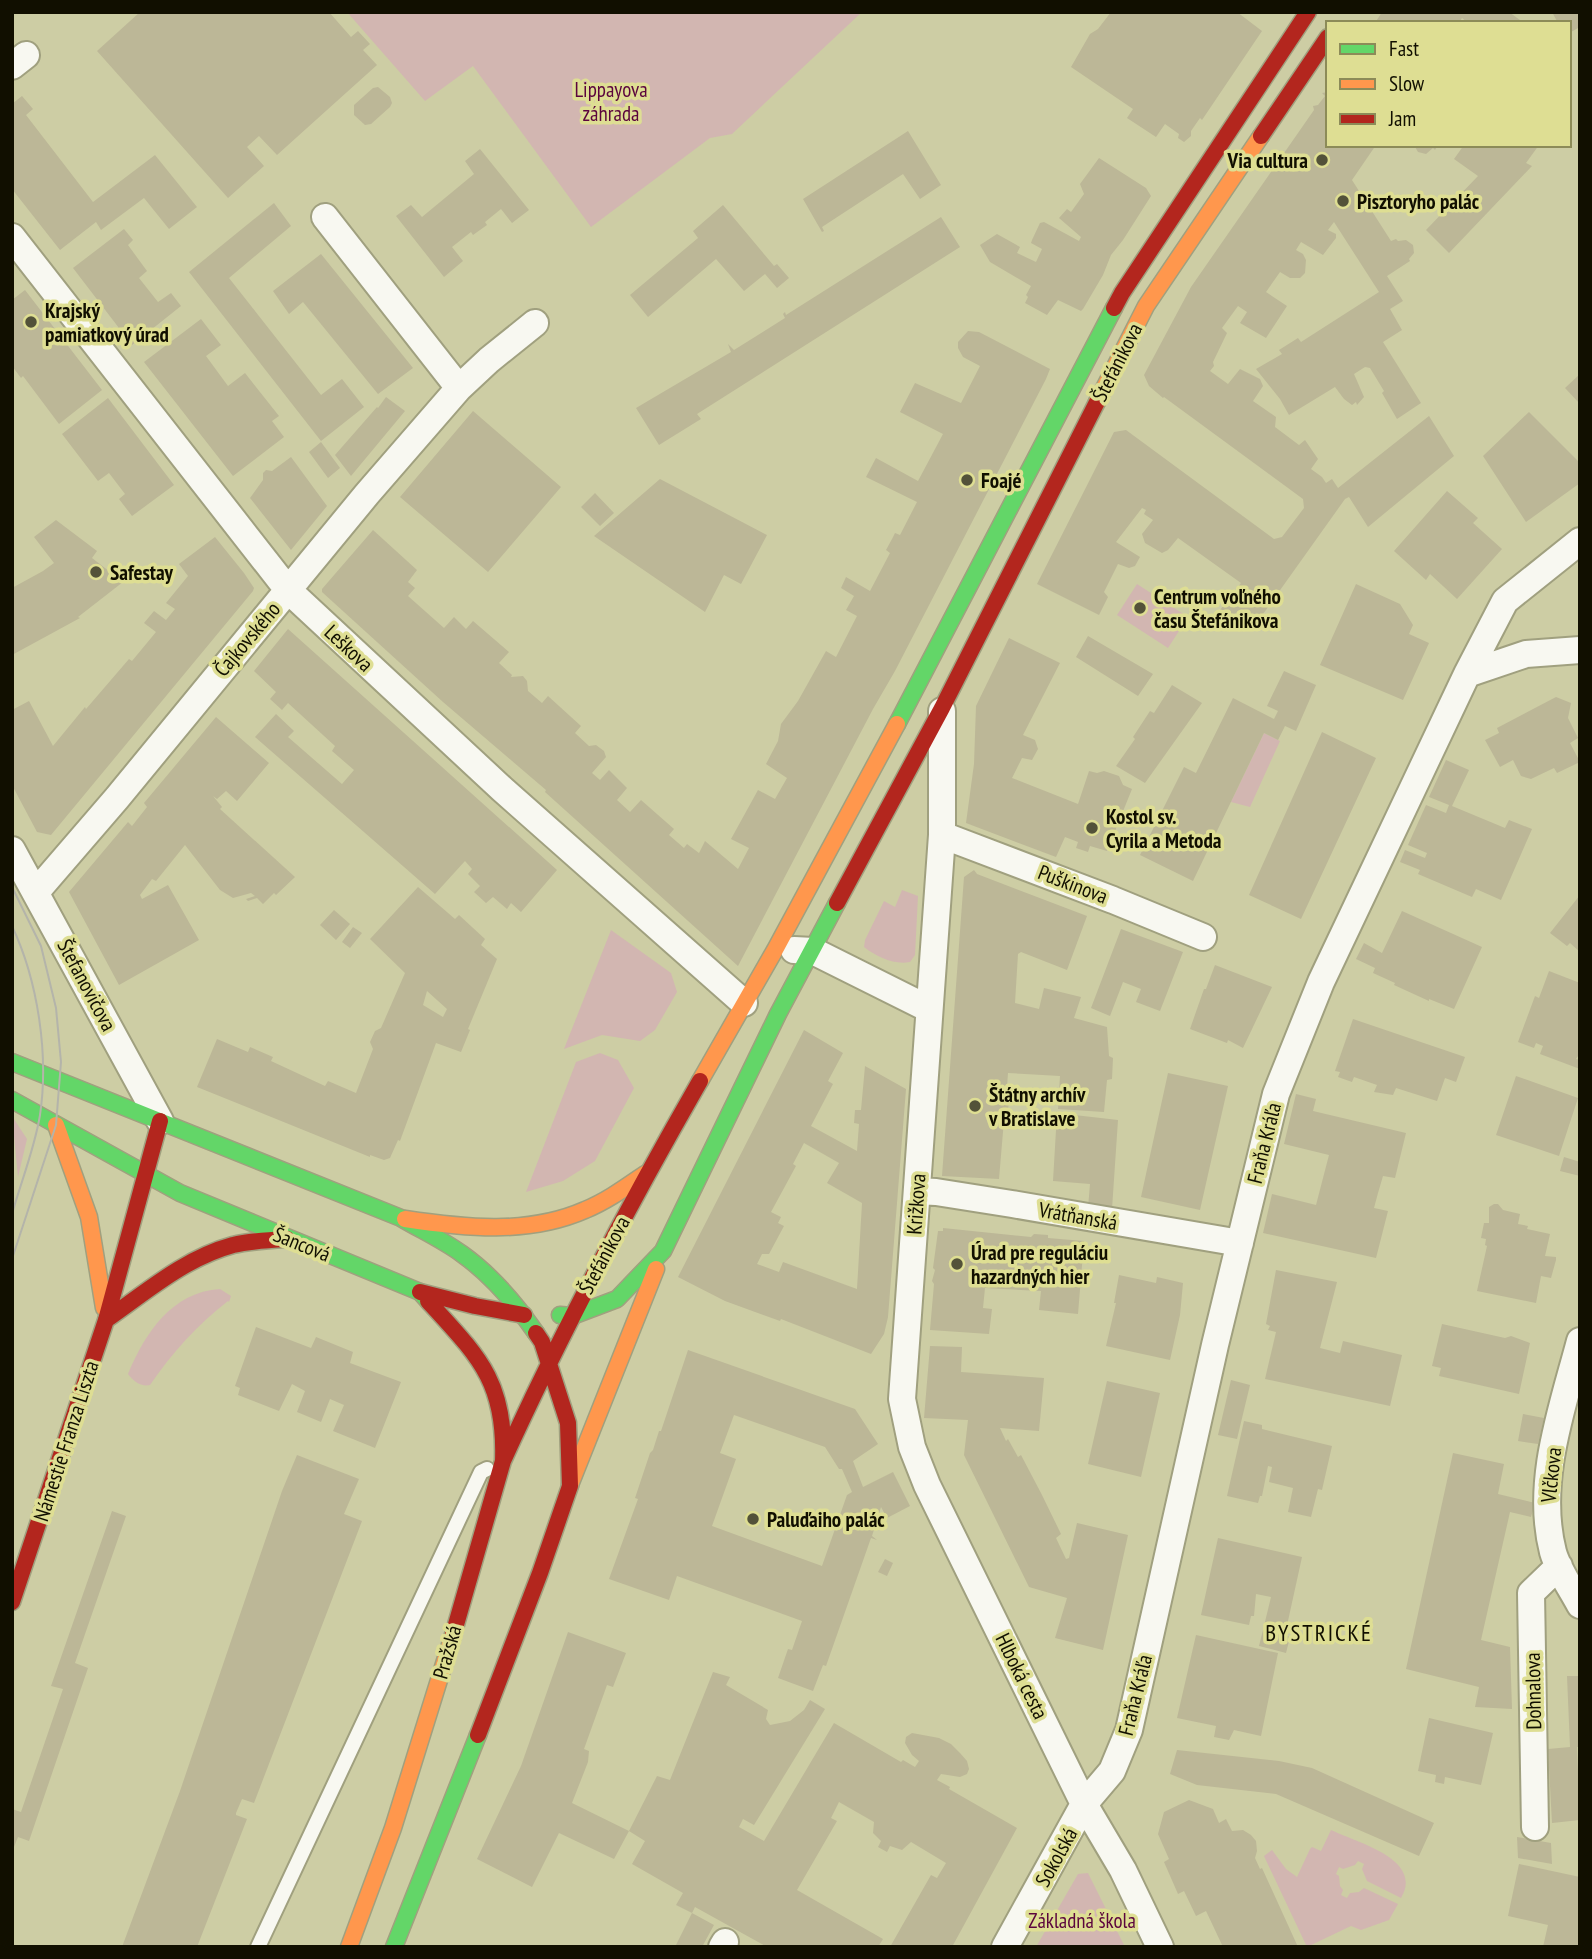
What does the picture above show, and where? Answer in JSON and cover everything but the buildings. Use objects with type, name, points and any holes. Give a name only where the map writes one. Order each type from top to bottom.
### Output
[{"type":"main road","name":"Štefánikova","points":[[572,1316],[648,1171],[775,950],[940,645],[1122,293],[1308,12]]},
{"type":"main road","name":"Štefánikova","points":[[572,1316],[617,1299],[663,1251],[778,1014],[942,708],[1146,306],[1326,40]]},
{"type":"main road","points":[[12,1062],[401,1218],[461,1253],[490,1278],[524,1315],[542,1342],[568,1423],[570,1486]]},
{"type":"main road","name":"Šancová","points":[[12,1100],[180,1193],[420,1292],[475,1353],[491,1382],[500,1407],[504,1434],[503,1461]]},
{"type":"main road","name":"Námestie Franza Liszta","points":[[12,1602],[106,1320],[160,1121]]},
{"type":"main road","name":"Námestie Franza Liszta","points":[[56,1125],[89,1217],[106,1320]]},
{"type":"main road","points":[[401,1218],[462,1228],[509,1228],[541,1223],[578,1213],[608,1199],[648,1171]]},
{"type":"main road","points":[[106,1320],[207,1254],[240,1244],[287,1239]]},
{"type":"main road","points":[[394,1947],[452,1803],[540,1573],[570,1486],[663,1251]]},
{"type":"main road","points":[[420,1292],[524,1315],[572,1316]]},
{"type":"main road","name":"Pražská","points":[[349,1947],[372,1890],[503,1461],[572,1316]]},
{"type":"street","points":[[325,217],[459,388]]},
{"type":"street","name":"Leškova","points":[[12,237],[288,590],[502,789],[744,1003]]},
{"type":"street","name":"Čajkovského","points":[[36,892],[459,388],[535,323]]},
{"type":"street","name":"Fraňa Kráľa","points":[[1084,1804],[1112,1771],[1129,1730],[1276,1094],[1321,982],[1467,674],[1505,601],[1580,541]]},
{"type":"street","name":"Štefánikova","points":[[940,645],[942,708]]},
{"type":"street","points":[[1467,674],[1526,654],[1580,650]]},
{"type":"street","name":"Križkova","points":[[902,1399],[942,835],[942,708]]},
{"type":"street","name":"Puškinova","points":[[942,835],[1203,937]]},
{"type":"street","name":"Štefanovičova","points":[[12,850],[160,1121]]},
{"type":"street","points":[[775,950],[813,951],[929,1009]]},
{"type":"street","name":"Vrátňanská","points":[[917,1191],[1012,1204],[1240,1243]]},
{"type":"street","name":"Vlčkova","points":[[1580,1341],[1554,1441],[1546,1511],[1554,1553],[1580,1605]]},
{"type":"street","name":"Hlboká cesta","points":[[902,1399],[912,1447],[927,1485],[1084,1804],[1123,1870],[1160,1947]]},
{"type":"street","name":"Dohnalova","points":[[1535,1827],[1531,1593],[1559,1566]]},
{"type":"street","name":"Sokolská","points":[[1005,1947],[1084,1804]]},
{"type":"lane","points":[[258,1947],[481,1472],[503,1461]]},
{"type":"green space","name":"Lippayova záhrada","points":[[347,12],[862,12],[732,134],[710,138],[591,227],[473,66],[425,101]]},
{"type":"green space","points":[[1137,584],[1188,617],[1168,648],[1117,615]]},
{"type":"green space","points":[[1264,733],[1280,741],[1250,807],[1231,802]]},
{"type":"green space","points":[[902,890],[918,896],[915,955],[910,962],[904,963],[886,959],[864,947],[884,901],[895,907]]},
{"type":"green space","points":[[611,930],[671,973],[677,992],[655,1030],[640,1041],[602,1035],[564,1049]]},
{"type":"green space","points":[[600,1053],[618,1060],[634,1088],[595,1161],[563,1181],[526,1192],[576,1062]]},
{"type":"green space","points":[[12,1116],[27,1139],[18,1177]]},
{"type":"green space","points":[[220,1289],[231,1296],[229,1302],[186,1340],[150,1385],[140,1384],[132,1379],[128,1374],[135,1359],[162,1317],[188,1298]]},
{"type":"green space","points":[[1331,1830],[1385,1854],[1404,1873],[1406,1884],[1401,1898],[1367,1881],[1362,1869],[1364,1864],[1358,1861],[1355,1865],[1343,1869],[1339,1867],[1336,1874],[1343,1890],[1341,1895],[1347,1898],[1350,1893],[1364,1888],[1398,1904],[1389,1920],[1361,1930],[1351,1926],[1307,1947],[1264,1856],[1272,1850],[1286,1869],[1297,1877],[1310,1849],[1312,1847],[1321,1851]]},
{"type":"green space","name":"Základná škola","points":[[1088,1873],[1125,1947],[1036,1947],[1078,1874]]},
{"type":"tram line","points":[[12,887],[41,946],[56,1008],[61,1062],[56,1125],[12,1259]]},
{"type":"tram line","points":[[12,926],[35,994],[43,1068],[38,1127],[12,1214]]},
{"type":"traffic: fast","points":[[897,724],[1114,308]]},
{"type":"traffic: fast","points":[[560,1315],[572,1316],[617,1299],[663,1251],[778,1014],[837,903]]},
{"type":"traffic: fast","points":[[12,1062],[401,1218],[447,1244],[483,1271],[520,1311],[536,1333]]},
{"type":"traffic: fast","points":[[12,1100],[180,1193],[420,1292],[428,1301]]},
{"type":"traffic: fast","points":[[394,1947],[478,1735]]},
{"type":"traffic: slow","points":[[1097,402],[1146,306],[1261,136]]},
{"type":"traffic: slow","points":[[700,1081],[775,950],[897,724]]},
{"type":"traffic: slow","points":[[56,1125],[89,1217],[104,1308]]},
{"type":"traffic: slow","points":[[405,1219],[473,1227],[541,1223],[593,1206],[645,1174]]},
{"type":"traffic: slow","points":[[570,1485],[656,1269]]},
{"type":"traffic: slow","points":[[349,1947],[393,1828],[453,1635]]},
{"type":"traffic: jam","points":[[1114,308],[1308,12]]},
{"type":"traffic: jam","points":[[1261,136],[1326,40]]},
{"type":"traffic: jam","points":[[837,903],[942,708],[1097,402]]},
{"type":"traffic: jam","points":[[503,1461],[597,1269],[700,1081]]},
{"type":"traffic: jam","points":[[12,1602],[106,1320],[160,1121]]},
{"type":"traffic: jam","points":[[106,1320],[166,1277],[199,1258],[233,1245],[287,1239]]},
{"type":"traffic: jam","points":[[420,1292],[524,1315]]},
{"type":"traffic: jam","points":[[428,1301],[461,1338],[485,1372],[500,1410],[503,1433],[503,1461],[453,1635]]},
{"type":"traffic: jam","points":[[478,1735],[570,1486],[568,1423],[542,1342],[536,1333]]},
{"type":"place","name":"Via cultura","points":[[1322,160]]},
{"type":"place","name":"Pisztoryho palác","points":[[1343,201]]},
{"type":"place","name":"Krajský pamiatkový úrad","points":[[31,322]]},
{"type":"place","name":"Foajé","points":[[967,480]]},
{"type":"place","name":"Safestay","points":[[96,572]]},
{"type":"place","name":"Centrum voľného času Štefánikova","points":[[1140,608]]},
{"type":"place","name":"Kostol sv. Cyrila a Metoda","points":[[1092,828]]},
{"type":"place","name":"Štátny archív v Bratislave","points":[[975,1106]]},
{"type":"place","name":"Úrad pre reguláciu hazardných hier","points":[[957,1264]]},
{"type":"place","name":"Paluďaiho palác","points":[[753,1519]]},
{"type":"district","name":"BYSTRICKÉ","points":[[1319,1632]]}]
